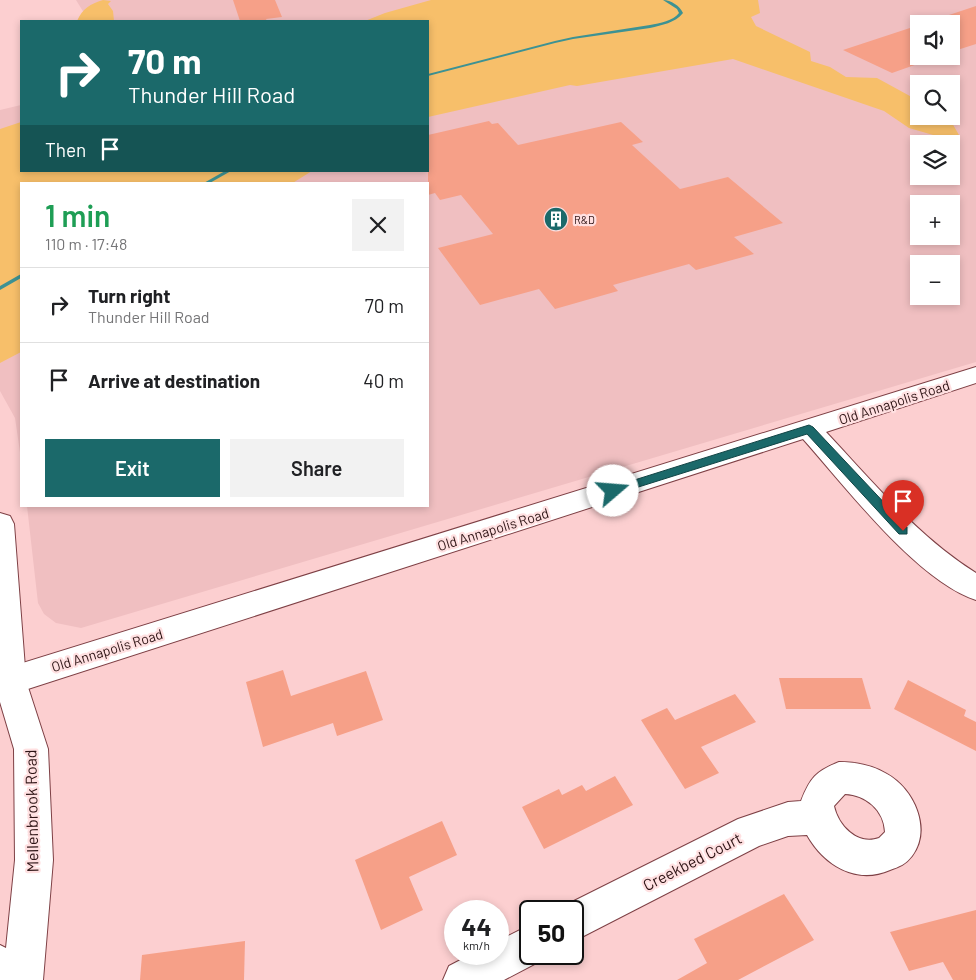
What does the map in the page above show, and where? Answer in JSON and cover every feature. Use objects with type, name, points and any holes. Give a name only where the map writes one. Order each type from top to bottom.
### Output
[{"type":"main road","name":"Old Annapolis Road","points":[[3,683],[976,375]]},
{"type":"main road","points":[[809,429],[903,531],[939,562],[976,588]]},
{"type":"main road","points":[[0,524],[3,683],[0,714]]},
{"type":"main road","name":"Mellenbrook Road","points":[[3,683],[31,749],[34,860],[23,980]]},
{"type":"main road","name":"Creekbed Court","points":[[584,917],[751,831],[788,820],[817,817]]},
{"type":"main road","points":[[462,980],[519,951]]},
{"type":"main road","points":[[0,965],[2,980]]},
{"type":"shaded area","points":[[76,0],[976,0],[976,362],[81,628],[56,623],[44,614],[38,603],[27,507],[429,507],[429,182],[20,182],[20,452],[15,418],[0,391],[0,110],[20,105],[20,172],[429,172],[429,20],[88,20]]},
{"type":"shaded area","points":[[103,0],[111,1],[108,4],[113,11],[114,20],[78,20],[87,7]]},
{"type":"shaded area","points":[[431,0],[758,0],[760,13],[751,17],[756,26],[810,52],[811,61],[830,67],[846,77],[877,78],[910,96],[910,125],[953,125],[959,135],[933,135],[909,128],[884,111],[733,59],[577,86],[570,85],[429,117],[429,20],[368,20]]},
{"type":"shaded area","points":[[20,122],[20,172],[310,172],[294,182],[20,182],[20,353],[0,363],[0,129]]},
{"type":"building","points":[[233,0],[275,0],[282,17],[266,20],[240,20]]},
{"type":"building","points":[[976,6],[976,44],[960,49],[960,15],[949,15]]},
{"type":"building","points":[[910,28],[910,65],[915,65],[892,73],[843,50]]},
{"type":"building","name":"R&D","points":[[489,121],[492,124],[498,123],[518,145],[621,122],[643,142],[632,145],[680,189],[728,177],[783,223],[734,237],[754,254],[696,270],[689,264],[613,285],[618,291],[555,309],[539,289],[480,305],[438,248],[493,234],[461,195],[440,200],[435,193],[429,195],[429,135]]},
{"type":"building","points":[[283,670],[291,696],[366,671],[383,720],[337,736],[333,723],[263,747],[246,682]]},
{"type":"building","points":[[779,678],[862,678],[871,709],[786,709]]},
{"type":"building","points":[[908,680],[966,710],[964,716],[976,722],[976,751],[894,709]]},
{"type":"building","points":[[735,694],[756,722],[701,747],[719,773],[685,789],[641,720],[667,708],[675,720]]},
{"type":"building","points":[[615,776],[633,805],[544,849],[522,807],[559,789],[562,795],[582,785],[586,791]]},
{"type":"building","points":[[442,821],[457,855],[409,877],[423,910],[381,930],[355,860]]},
{"type":"building","points":[[784,894],[814,940],[738,980],[677,980],[707,963],[694,939]]},
{"type":"building","points":[[976,910],[976,980],[953,980],[943,962],[909,971],[890,932]]},
{"type":"building","points":[[245,941],[244,980],[140,980],[142,955]]},
{"type":"waterway","points":[[429,75],[500,55],[573,38],[661,24],[677,18],[681,13],[679,8],[665,0]]},
{"type":"waterway","points":[[208,182],[227,172]]},
{"type":"waterway","points":[[0,288],[20,277]]},
{"type":"place","name":"R&D","points":[[556,219]]},
{"type":"route","points":[[613,491],[809,429],[903,531]]}]
